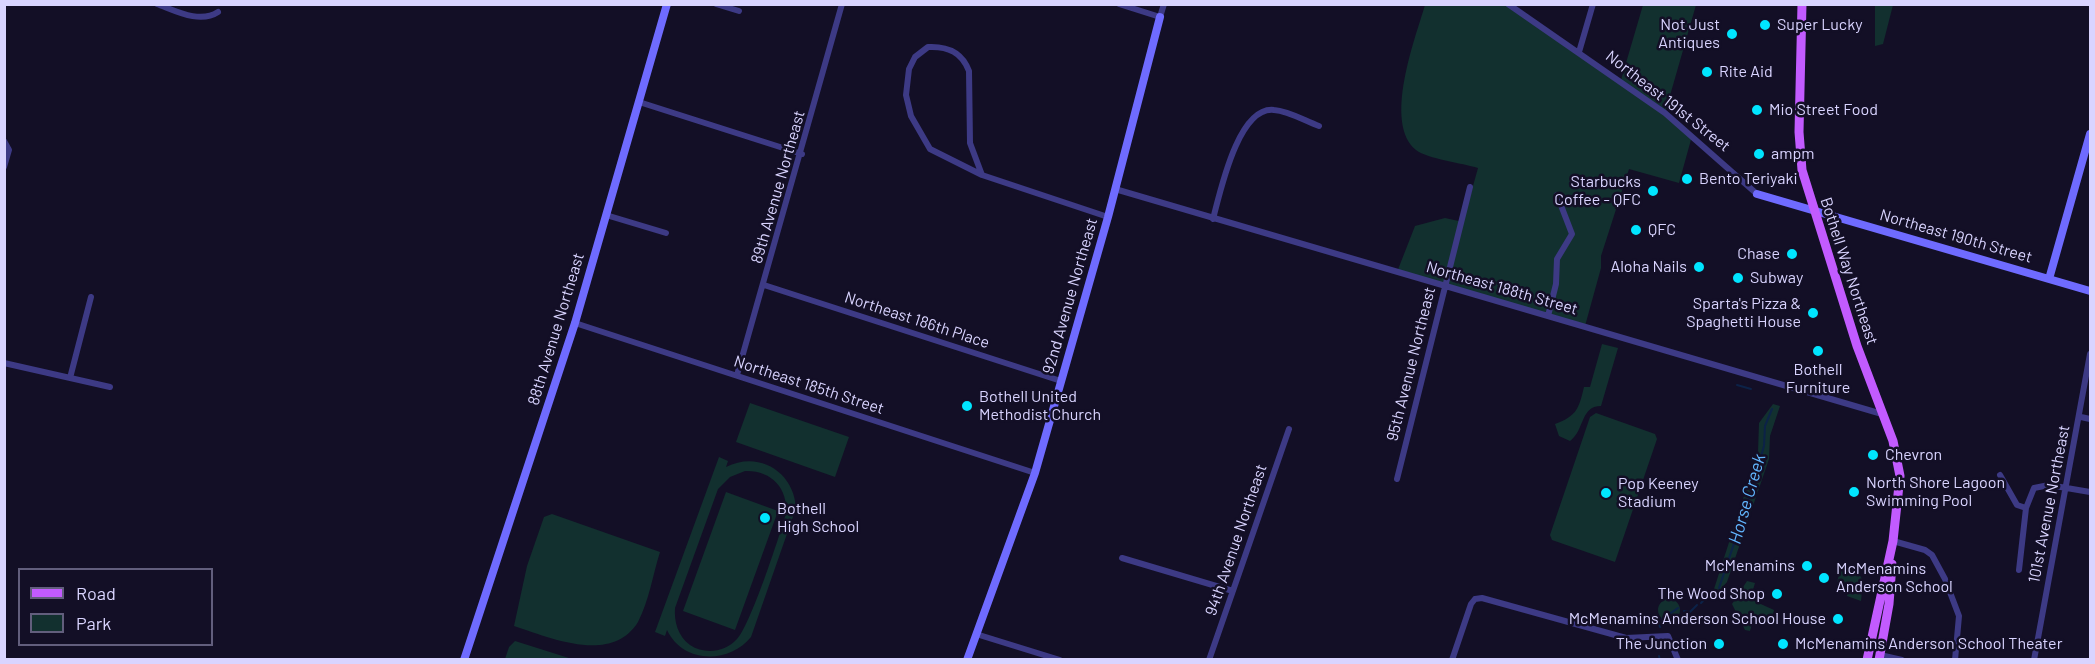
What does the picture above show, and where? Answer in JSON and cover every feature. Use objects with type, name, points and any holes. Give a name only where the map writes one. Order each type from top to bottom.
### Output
[{"type":"main road","name":"Bothell Way Northeast","points":[[1802,4],[1800,147],[1802,170],[1813,210],[1897,454],[1900,476],[1889,604],[1879,657]]},
{"type":"main road","name":"Bothell Way Northeast","points":[[1867,660],[1893,541]]},
{"type":"street","points":[[157,4],[198,17],[210,17],[218,12]]},
{"type":"street","name":"88th Avenue Northeast","points":[[464,660],[575,323],[667,4]]},
{"type":"street","points":[[716,4],[739,11]]},
{"type":"street","name":"89th Avenue Northeast","points":[[737,375],[842,4]]},
{"type":"street","points":[[1119,4],[1160,17]]},
{"type":"street","name":"92nd Avenue Northeast","points":[[967,660],[1035,473],[1108,217],[1164,4]]},
{"type":"street","name":"Northeast 191st Street","points":[[1508,4],[1665,113],[1757,194],[1813,210]]},
{"type":"street","points":[[1579,52],[1593,4]]},
{"type":"street","points":[[982,175],[970,143],[969,71],[966,62],[950,49],[928,47],[915,57],[909,69],[906,95],[911,116],[930,149],[982,175],[1108,217]]},
{"type":"street","points":[[639,102],[801,154]]},
{"type":"street","points":[[1213,219],[1234,145],[1252,122],[1263,113],[1273,109],[1319,126]]},
{"type":"street","points":[[2049,279],[2091,134]]},
{"type":"street","points":[[4,141],[9,150],[4,167]]},
{"type":"street","name":"95th Avenue Northeast","points":[[1397,478],[1470,187]]},
{"type":"street","name":"Northeast 188th Street","points":[[1115,189],[1882,414]]},
{"type":"street","points":[[1548,316],[1556,284],[1557,259],[1572,234],[1557,195]]},
{"type":"street","name":"Northeast 190th Street","points":[[1813,210],[2091,291]]},
{"type":"street","points":[[606,215],[666,233]]},
{"type":"street","name":"Northeast 186th Place","points":[[764,285],[1061,381]]},
{"type":"street","points":[[70,378],[91,297]]},
{"type":"street","name":"Northeast 185th Street","points":[[575,323],[1035,473]]},
{"type":"street","name":"101st Avenue Northeast","points":[[2034,660],[2064,488],[2091,354]]},
{"type":"street","points":[[4,363],[110,387]]},
{"type":"street","points":[[2080,417],[2091,419]]},
{"type":"street","name":"94th Avenue Northeast","points":[[1209,660],[1289,429]]},
{"type":"street","points":[[2000,476],[2017,505],[2026,508]]},
{"type":"street","points":[[2019,570],[2026,508],[2034,488],[2041,484],[2091,492]]},
{"type":"street","points":[[1893,541],[1925,550],[1932,555],[1959,616],[1955,660]]},
{"type":"street","points":[[1122,558],[1233,591]]},
{"type":"street","points":[[1452,660],[1471,604],[1475,598],[1482,598],[1626,638],[1647,639],[1668,636],[1678,660]]},
{"type":"street","points":[[976,634],[1060,660]]},
{"type":"street","points":[[1879,657],[1902,660]]},
{"type":"green space","points":[[1425,5],[1508,5],[1621,80],[1643,5],[1696,5],[1665,113],[1692,136],[1679,183],[1629,169],[1601,256],[1601,268],[1585,326],[1397,272],[1415,226],[1445,218],[1463,222],[1478,168],[1421,153],[1407,137],[1402,121],[1404,80]]},
{"type":"green space","points":[[1875,5],[1893,5],[1883,44],[1875,46]]},
{"type":"green space","points":[[1602,344],[1618,348],[1601,406],[1589,410],[1570,441],[1559,436],[1555,424],[1573,414],[1584,387],[1590,387]]},
{"type":"green space","points":[[750,403],[849,437],[835,477],[736,442]]},
{"type":"green space","points":[[1773,404],[1780,406],[1770,436],[1769,459],[1727,582],[1720,590],[1714,589],[1758,452],[1759,423]]},
{"type":"green space","points":[[1596,413],[1655,434],[1657,439],[1615,562],[1552,540],[1550,535],[1590,417]]},
{"type":"green space","points":[[719,457],[728,461],[726,467],[738,462],[751,461],[773,468],[789,484],[796,508],[751,637],[731,652],[719,656],[707,656],[684,649],[674,641],[667,630],[665,636],[655,632]],"holes":[[[745,471],[754,471],[770,477],[781,488],[786,513],[764,579],[743,631],[727,647],[715,651],[702,650],[690,645],[682,637],[676,623],[675,608],[718,489],[730,477]]]},
{"type":"green space","points":[[726,492],[778,511],[735,630],[683,611]]},
{"type":"green space","points":[[552,514],[660,552],[642,614],[627,635],[613,642],[581,645],[546,637],[514,626],[527,566],[544,517]]},
{"type":"green space","points":[[1842,565],[1856,568],[1863,581],[1861,601],[1847,596],[1849,586],[1837,582]]},
{"type":"green space","points":[[1747,581],[1755,583],[1752,593],[1756,594],[1754,601],[1774,610],[1771,621],[1754,617],[1750,631],[1745,630],[1732,604]]},
{"type":"green space","points":[[1669,599],[1679,606],[1680,610],[1673,620],[1669,621],[1659,614],[1658,610],[1665,600]]},
{"type":"green space","points":[[515,641],[572,659],[505,659],[509,647]]},
{"type":"waterway","name":"Horse Creek","points":[[1737,385],[1751,389]]},
{"type":"waterway","name":"Horse Creek","points":[[1719,588],[1747,505],[1764,446],[1765,426],[1772,409]]},
{"type":"waterway","name":"Horse Creek","points":[[1701,603],[1704,600]]},
{"type":"waterway","name":"Horse Creek","points":[[1684,611],[1690,612],[1697,605]]},
{"type":"waterway","name":"Horse Creek","points":[[1662,619],[1678,608]]},
{"type":"waterway","name":"Horse Creek","points":[[1658,622],[1660,627]]},
{"type":"waterway","name":"Horse Creek","points":[[1659,656],[1660,660]]},
{"type":"place","name":"Super Lucky","points":[[1765,25]]},
{"type":"place","name":"Not Just Antiques","points":[[1732,34]]},
{"type":"place","name":"Rite Aid","points":[[1707,72]]},
{"type":"place","name":"Mio Street Food","points":[[1757,110]]},
{"type":"place","name":"ampm","points":[[1759,154]]},
{"type":"place","name":"Bento Teriyaki","points":[[1687,179]]},
{"type":"place","name":"Starbucks Coffee - QFC","points":[[1653,191]]},
{"type":"place","name":"QFC","points":[[1636,230]]},
{"type":"place","name":"Chase","points":[[1792,254]]},
{"type":"place","name":"Aloha Nails","points":[[1699,267]]},
{"type":"place","name":"Subway","points":[[1738,278]]},
{"type":"place","name":"Sparta's Pizza & Spaghetti House","points":[[1813,313]]},
{"type":"place","name":"Bothell Furniture","points":[[1818,351]]},
{"type":"place","name":"Bothell United Methodist Church","points":[[967,406]]},
{"type":"place","name":"Chevron","points":[[1873,455]]},
{"type":"place","name":"North Shore Lagoon Swimming Pool","points":[[1854,492]]},
{"type":"place","name":"Pop Keeney Stadium","points":[[1606,493]]},
{"type":"place","name":"Bothell High School","points":[[765,518]]},
{"type":"place","name":"McMenamins","points":[[1807,566]]},
{"type":"place","name":"McMenamins Anderson School","points":[[1824,578]]},
{"type":"place","name":"The Wood Shop","points":[[1777,594]]},
{"type":"place","name":"McMenamins Anderson School House","points":[[1838,619]]},
{"type":"place","name":"The Junction","points":[[1719,644]]},
{"type":"place","name":"McMenamins Anderson School Theater","points":[[1783,644]]}]
